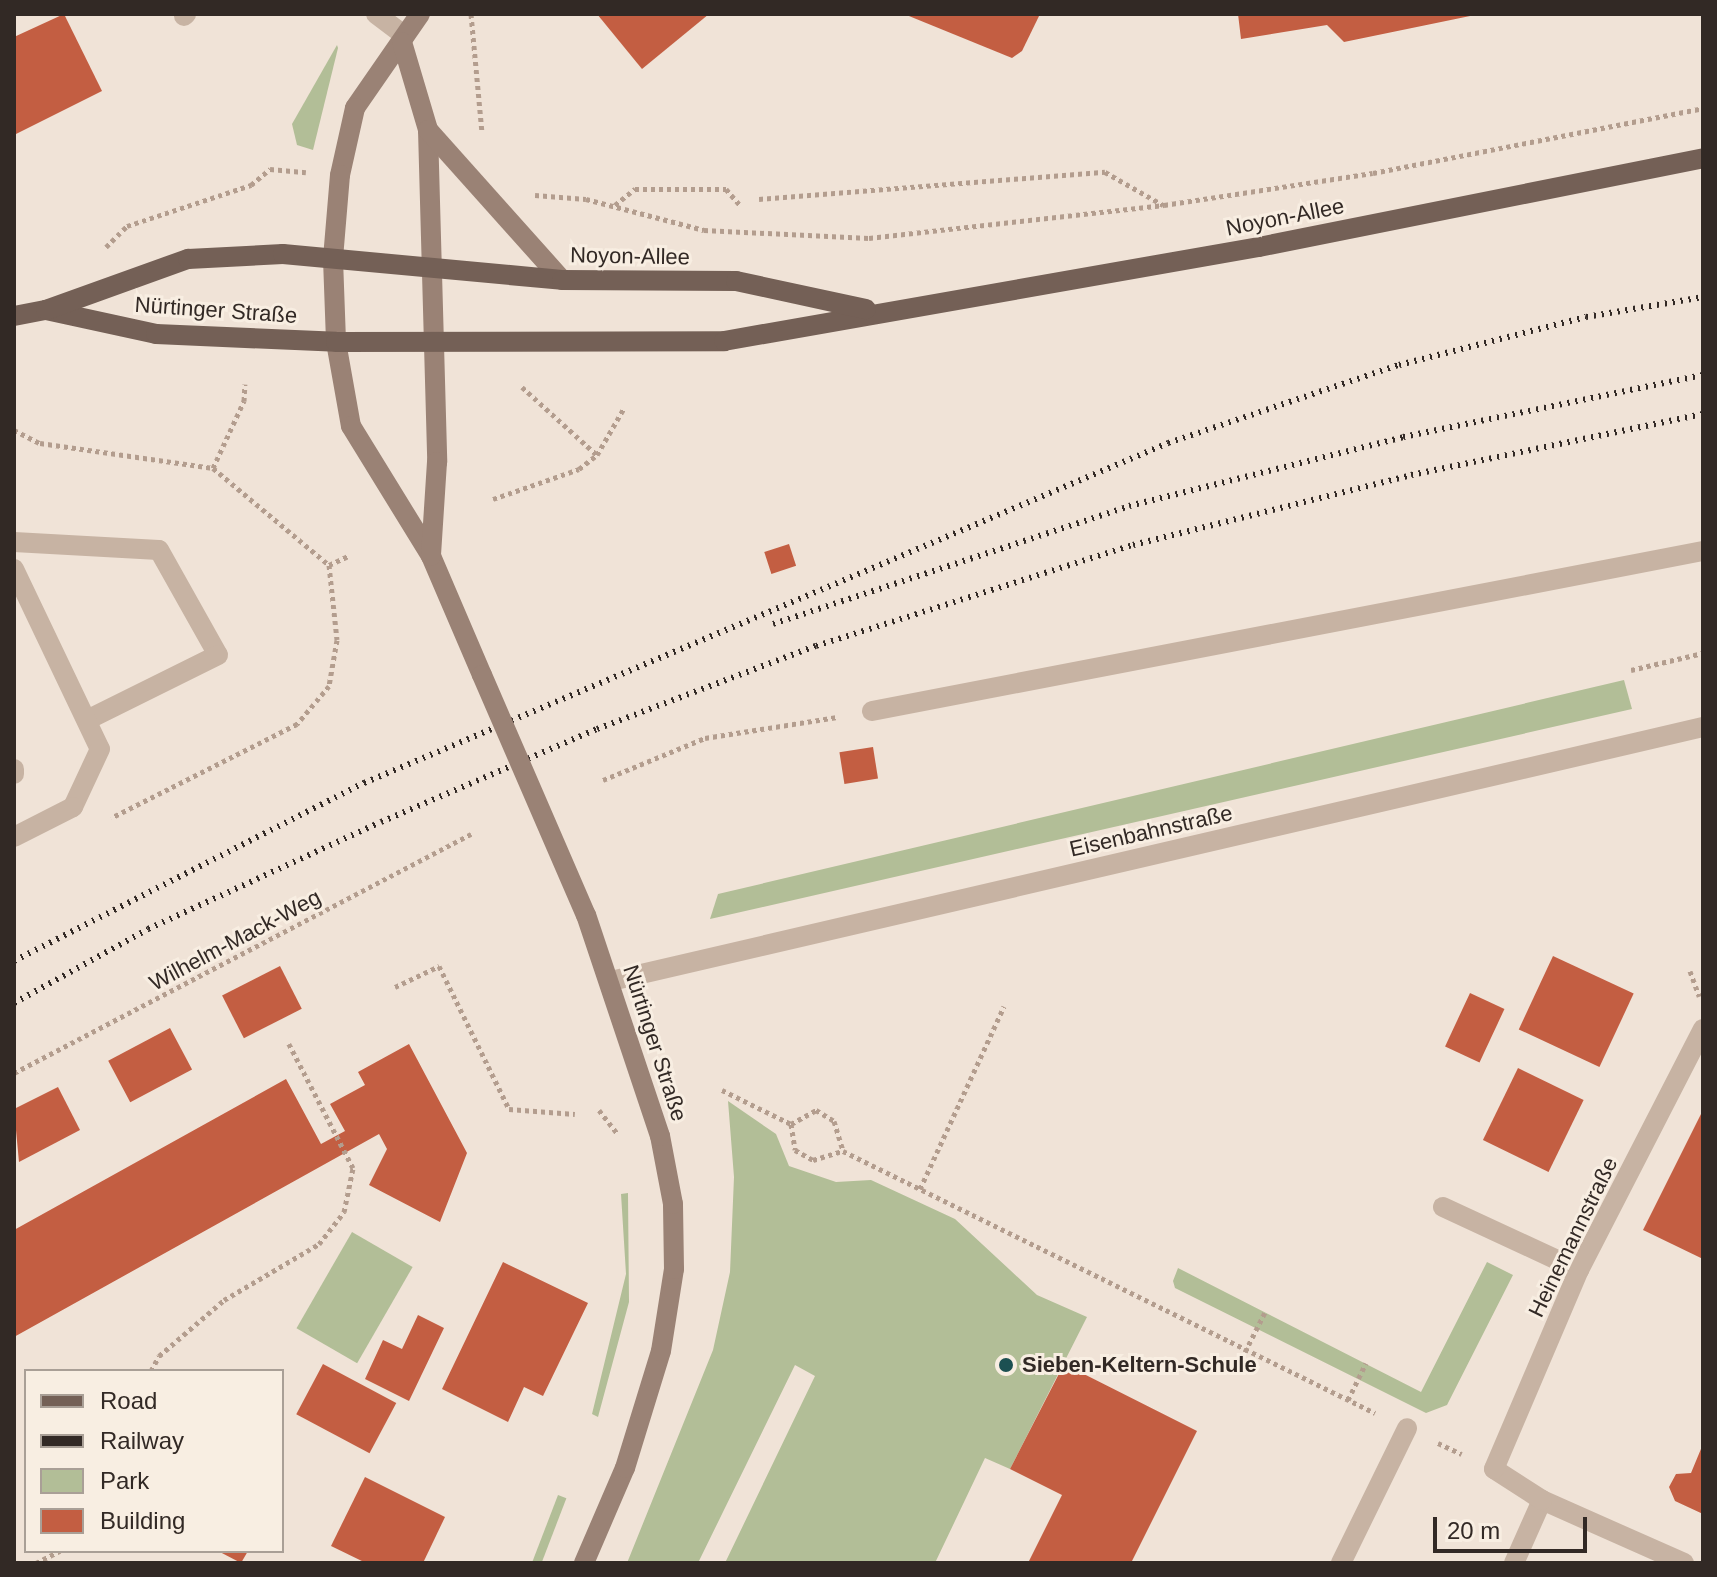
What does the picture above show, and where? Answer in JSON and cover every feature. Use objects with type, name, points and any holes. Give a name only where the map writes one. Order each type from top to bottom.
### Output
[{"type":"main road","name":"Nürtinger Straße","points":[[420,14],[355,108],[340,175],[333,259],[336,342],[351,426],[431,556],[586,915],[611,981],[660,1136],[673,1204],[674,1269],[652,1380],[625,1468],[584,1563]]},
{"type":"main road","points":[[404,39],[428,130],[430,269]]},
{"type":"main road","points":[[428,130],[473,187],[562,280]]},
{"type":"main road","name":"Noyon-Allee","points":[[432,343],[724,341],[874,311],[1259,247],[1703,158]]},
{"type":"main road","name":"Nürtinger Straße","points":[[14,316],[46,310],[188,259],[283,254],[430,269],[437,462],[431,556]]},
{"type":"main road","name":"Noyon-Allee","points":[[430,269],[562,280],[736,281],[874,311]]},
{"type":"main road","name":"Nürtinger Straße","points":[[46,310],[156,334],[432,343]]},
{"type":"street","points":[[376,14],[404,39]]},
{"type":"street","points":[[14,542],[159,550],[218,655],[89,719]]},
{"type":"street","points":[[872,711],[1703,551]]},
{"type":"street","points":[[14,569],[22,607],[89,719],[100,749],[73,807],[14,837]]},
{"type":"street","name":"Eisenbahnstraße","points":[[611,981],[1703,727]]},
{"type":"street","name":"Heinemannstraße","points":[[1494,1469],[1579,1270],[1703,1029]]},
{"type":"street","points":[[1443,1207],[1579,1270]]},
{"type":"street","points":[[1341,1563],[1407,1428]]},
{"type":"street","points":[[1494,1469],[1542,1500],[1684,1563]]},
{"type":"street","points":[[1514,1563],[1542,1500]]},
{"type":"path","points":[[471,14],[482,133],[490,145]]},
{"type":"path","points":[[473,187],[614,206],[704,230],[869,238],[1164,205],[1373,173],[1703,108]]},
{"type":"path","points":[[96,258],[127,226],[251,185],[270,169],[340,175]]},
{"type":"path","points":[[759,199],[1105,172],[1164,205]]},
{"type":"path","points":[[525,186],[535,195]]},
{"type":"path","points":[[614,206],[635,189],[726,189],[740,205]]},
{"type":"path","points":[[213,468],[244,401],[245,384]]},
{"type":"path","points":[[522,387],[597,455]]},
{"type":"path","points":[[493,499],[579,469],[597,455],[624,408]]},
{"type":"path","points":[[14,430],[40,443],[213,468],[329,565],[337,640],[329,686],[297,724],[100,824]]},
{"type":"path","points":[[329,565],[348,556]]},
{"type":"path","points":[[1631,670],[1703,653]]},
{"type":"path","points":[[603,780],[705,738],[872,711]]},
{"type":"path","name":"Wilhelm-Mack-Weg","points":[[14,1073],[471,834]]},
{"type":"path","points":[[395,987],[439,966],[509,1109],[575,1114]]},
{"type":"path","points":[[1690,971],[1703,1006]]},
{"type":"path","points":[[920,1189],[1004,1006]]},
{"type":"path","points":[[152,1369],[159,1356],[224,1300],[319,1244],[344,1212],[353,1168],[289,1044]]},
{"type":"path","points":[[722,1090],[791,1124]]},
{"type":"path","points":[[791,1124],[816,1110],[834,1121],[843,1151]]},
{"type":"path","points":[[791,1124],[795,1150],[813,1160],[843,1151],[1245,1352],[1494,1469]]},
{"type":"path","points":[[1245,1352],[1265,1312]]},
{"type":"path","points":[[1348,1400],[1366,1363]]},
{"type":"path","points":[[36,1563],[56,1553]]},
{"type":"green space","points":[[337,45],[313,150],[297,145],[292,124]]},
{"type":"green space","points":[[1624,680],[1632,709],[710,919],[718,894]]},
{"type":"green space","points":[[728,1101],[776,1134],[789,1166],[836,1182],[871,1180],[955,1219],[1037,1295],[1087,1317],[1010,1469],[985,1458],[935,1563],[725,1563],[815,1376],[795,1365],[698,1563],[627,1563],[713,1350],[730,1272],[734,1177]]},
{"type":"green space","points":[[628,1193],[629,1302],[598,1417],[592,1414],[626,1274],[621,1194]]},
{"type":"green space","points":[[352,1232],[413,1267],[357,1363],[296,1328]]},
{"type":"green space","points":[[1487,1262],[1513,1275],[1447,1405],[1426,1413],[1175,1288],[1173,1281],[1178,1268],[1421,1392]]},
{"type":"green space","points":[[558,1495],[566,1498],[542,1563],[532,1563]]},
{"type":"building","points":[[64,14],[102,91],[14,135],[14,37]]},
{"type":"building","points":[[597,14],[709,14],[642,69]]},
{"type":"building","points":[[904,14],[1040,14],[1022,51],[1012,58]]},
{"type":"building","points":[[1238,14],[1475,15],[1344,42],[1327,25],[1241,39]]},
{"type":"building","points":[[789,544],[796,566],[771,574],[764,552]]},
{"type":"building","points":[[873,747],[878,779],[844,784],[839,752]]},
{"type":"building","points":[[1553,956],[1634,994],[1599,1067],[1519,1029]]},
{"type":"building","points":[[280,966],[302,1009],[244,1038],[222,996]]},
{"type":"building","points":[[1470,993],[1504,1009],[1480,1063],[1445,1046]]},
{"type":"building","points":[[170,1028],[192,1069],[130,1102],[108,1061]]},
{"type":"building","points":[[409,1044],[467,1153],[440,1222],[369,1185],[387,1149],[379,1134],[14,1337],[14,1230],[286,1079],[321,1144],[345,1131],[330,1104],[365,1085],[358,1072]]},
{"type":"building","points":[[1518,1068],[1584,1100],[1549,1172],[1483,1140]]},
{"type":"building","points":[[58,1087],[80,1130],[19,1162],[14,1109]]},
{"type":"building","points":[[1703,1110],[1703,1259],[1643,1230]]},
{"type":"building","points":[[503,1262],[588,1303],[543,1396],[524,1387],[508,1422],[442,1389]]},
{"type":"building","points":[[418,1315],[444,1328],[409,1401],[365,1379],[383,1340],[402,1349]]},
{"type":"building","points":[[323,1364],[396,1403],[370,1453],[296,1414]]},
{"type":"building","points":[[1064,1364],[1197,1431],[1131,1563],[1028,1563],[1062,1495],[1010,1469]]},
{"type":"building","points":[[1703,1444],[1703,1514],[1675,1501],[1669,1487],[1676,1474],[1691,1473]]},
{"type":"building","points":[[365,1477],[445,1517],[423,1563],[366,1563],[331,1546]]},
{"type":"building","points":[[222,1553],[247,1553],[241,1563]]},
{"type":"railway","points":[[14,961],[364,783],[1168,443],[1399,365],[1586,317],[1703,297]]},
{"type":"railway","points":[[773,624],[1129,506],[1403,437],[1703,375]]},
{"type":"railway","points":[[14,1003],[148,929],[381,822],[597,729],[816,646],[1133,545],[1411,475],[1703,414]]},
{"type":"place","name":"Sieben-Keltern-Schule","points":[[1006,1365]]}]
